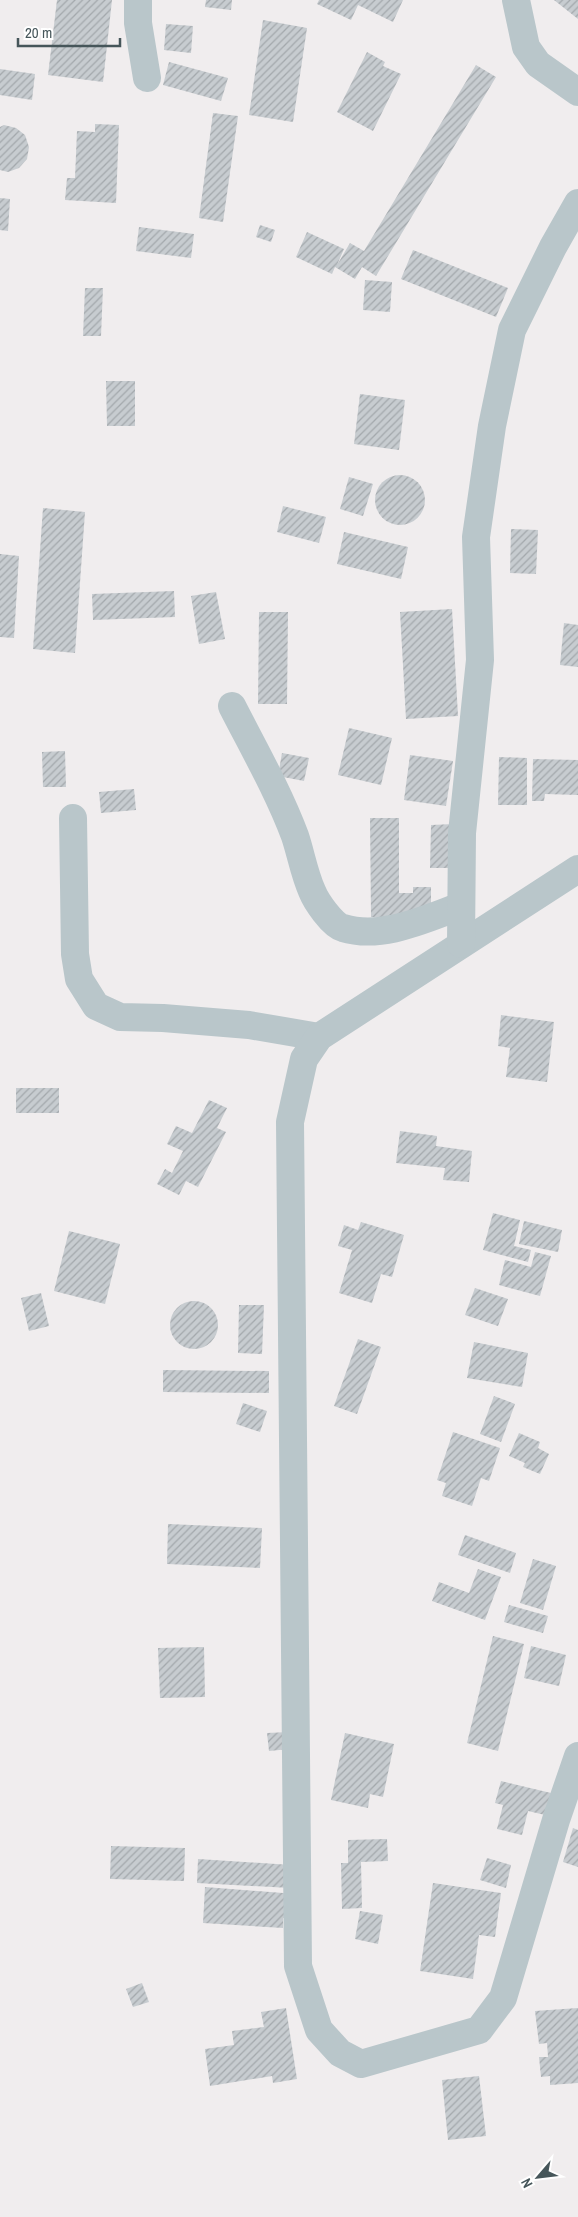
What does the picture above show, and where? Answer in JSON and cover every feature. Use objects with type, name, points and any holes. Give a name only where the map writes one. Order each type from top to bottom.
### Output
[{"type":"street","points":[[138,0],[138,23],[147,78]]},
{"type":"street","points":[[516,0],[526,47],[538,64],[578,92]]},
{"type":"street","points":[[461,944],[462,834],[480,660],[476,537],[492,426],[512,330],[553,247],[578,203]]},
{"type":"street","points":[[232,706],[274,786],[295,836],[312,892],[327,914],[342,928],[372,931],[407,925],[461,906]]},
{"type":"street","points":[[73,818],[75,954],[79,979],[96,1006],[120,1017],[163,1018],[249,1025],[319,1037]]},
{"type":"street","points":[[578,869],[319,1037],[304,1059],[290,1122],[298,1966],[319,2030],[340,2053],[361,2064],[479,2030],[502,1998],[578,1756]]},
{"type":"building","points":[[57,0],[112,0],[103,82],[48,75]]},
{"type":"building","points":[[206,0],[232,0],[231,10],[205,7]]},
{"type":"building","points":[[319,0],[403,0],[393,22],[358,5],[351,20],[317,4]]},
{"type":"building","points":[[554,0],[578,0],[578,19]]},
{"type":"building","points":[[263,20],[307,28],[293,122],[249,115]]},
{"type":"building","points":[[166,24],[193,26],[191,53],[164,50]]},
{"type":"building","points":[[367,52],[385,62],[383,66],[401,74],[373,131],[337,112]]},
{"type":"building","points":[[169,62],[228,78],[221,101],[163,85]]},
{"type":"building","points":[[476,65],[496,77],[376,276],[362,267],[355,279],[335,267],[332,274],[296,257],[307,232],[344,249],[337,265],[350,243],[364,251]]},
{"type":"building","points":[[0,69],[35,74],[32,100],[0,95]]},
{"type":"building","points":[[213,113],[238,116],[223,222],[199,218]]},
{"type":"building","points":[[95,124],[119,125],[116,203],[65,200],[67,178],[75,178],[77,131],[95,132]]},
{"type":"building","points":[[4,125],[16,128],[25,135],[29,147],[27,159],[19,168],[8,172],[0,170],[0,127]]},
{"type":"building","points":[[0,198],[10,199],[8,231],[0,230]]},
{"type":"building","points":[[260,225],[275,230],[271,242],[256,237]]},
{"type":"building","points":[[139,227],[194,234],[191,258],[136,251]]},
{"type":"building","points":[[413,250],[508,288],[496,317],[401,279]]},
{"type":"building","points":[[365,280],[392,282],[390,312],[363,310]]},
{"type":"building","points":[[85,288],[103,288],[101,336],[83,336]]},
{"type":"building","points":[[106,381],[135,381],[135,426],[107,426]]},
{"type":"building","points":[[360,394],[405,400],[399,450],[354,444]]},
{"type":"building","points":[[400,475],[410,477],[418,482],[423,490],[425,500],[423,510],[418,518],[410,523],[400,525],[390,523],[382,518],[377,510],[375,500],[377,490],[382,482],[390,477]]},
{"type":"building","points":[[349,477],[373,484],[363,516],[340,509]]},
{"type":"building","points":[[283,506],[326,517],[319,543],[277,532]]},
{"type":"building","points":[[43,508],[85,512],[75,653],[33,649]]},
{"type":"building","points":[[511,529],[538,530],[536,574],[510,573]]},
{"type":"building","points":[[344,532],[408,547],[401,579],[337,564]]},
{"type":"building","points":[[0,554],[19,556],[14,638],[0,637]]},
{"type":"building","points":[[174,591],[175,617],[93,620],[92,594]]},
{"type":"building","points":[[216,592],[225,639],[199,644],[191,596]]},
{"type":"building","points":[[452,609],[458,716],[406,719],[400,612]]},
{"type":"building","points":[[259,612],[288,612],[287,704],[258,704]]},
{"type":"building","points":[[564,623],[578,625],[578,667],[560,665]]},
{"type":"building","points":[[349,728],[392,738],[381,785],[338,775]]},
{"type":"building","points":[[65,751],[66,787],[43,787],[42,752]]},
{"type":"building","points":[[282,753],[309,758],[304,781],[278,776]]},
{"type":"building","points":[[410,755],[453,761],[446,806],[404,800]]},
{"type":"building","points":[[499,757],[527,758],[527,805],[498,805]]},
{"type":"building","points":[[533,759],[578,760],[578,795],[545,794],[544,801],[532,801]]},
{"type":"building","points":[[134,789],[136,810],[101,813],[99,792]]},
{"type":"building","points":[[370,818],[399,818],[399,893],[413,893],[413,887],[431,887],[431,909],[414,909],[414,917],[371,917]]},
{"type":"building","points":[[454,824],[454,868],[430,868],[431,825]]},
{"type":"building","points":[[501,1015],[554,1022],[547,1082],[506,1077],[510,1048],[498,1046]]},
{"type":"building","points":[[16,1088],[59,1088],[59,1113],[16,1113]]},
{"type":"building","points":[[209,1100],[227,1108],[217,1128],[226,1132],[198,1187],[186,1181],[179,1195],[157,1184],[165,1169],[172,1173],[183,1151],[167,1144],[176,1126],[192,1133]]},
{"type":"building","points":[[400,1131],[437,1136],[436,1146],[472,1151],[469,1182],[443,1180],[445,1168],[396,1163]]},
{"type":"building","points":[[493,1213],[520,1220],[514,1246],[531,1250],[528,1262],[483,1250]]},
{"type":"building","points":[[524,1221],[562,1230],[558,1252],[519,1244]]},
{"type":"building","points":[[361,1222],[404,1235],[392,1277],[381,1274],[372,1303],[339,1293],[352,1250],[338,1246],[344,1225],[358,1230]]},
{"type":"building","points":[[69,1231],[120,1244],[105,1304],[54,1291]]},
{"type":"building","points":[[535,1252],[551,1256],[540,1296],[499,1285],[505,1260],[531,1267]]},
{"type":"building","points":[[475,1288],[508,1299],[498,1326],[465,1315]]},
{"type":"building","points":[[41,1293],[49,1326],[29,1331],[21,1298]]},
{"type":"building","points":[[189,1301],[199,1301],[208,1305],[214,1311],[217,1316],[217,1334],[208,1345],[199,1349],[189,1349],[180,1345],[174,1339],[170,1330],[170,1320],[174,1311],[180,1305]]},
{"type":"building","points":[[239,1305],[264,1305],[262,1354],[238,1353]]},
{"type":"building","points":[[358,1339],[381,1347],[357,1414],[334,1406]]},
{"type":"building","points":[[474,1342],[528,1353],[522,1387],[467,1378]]},
{"type":"building","points":[[163,1370],[269,1371],[269,1393],[163,1392]]},
{"type":"building","points":[[494,1396],[515,1404],[501,1442],[480,1434]]},
{"type":"building","points":[[243,1403],[267,1411],[260,1432],[236,1424]]},
{"type":"building","points":[[453,1432],[500,1448],[489,1481],[481,1478],[472,1506],[442,1496],[446,1483],[437,1480]]},
{"type":"building","points":[[519,1433],[540,1442],[538,1448],[549,1454],[540,1474],[523,1467],[525,1463],[509,1456]]},
{"type":"building","points":[[168,1524],[262,1528],[260,1568],[167,1564]]},
{"type":"building","points":[[465,1535],[516,1553],[510,1573],[458,1555]]},
{"type":"building","points":[[533,1559],[556,1566],[543,1610],[520,1603]]},
{"type":"building","points":[[478,1569],[501,1577],[485,1620],[432,1601],[439,1582],[469,1593]]},
{"type":"building","points":[[509,1605],[548,1616],[543,1633],[504,1622]]},
{"type":"building","points":[[493,1636],[524,1644],[498,1751],[467,1743]]},
{"type":"building","points":[[531,1646],[566,1655],[559,1686],[524,1678]]},
{"type":"building","points":[[204,1647],[205,1697],[160,1698],[158,1648]]},
{"type":"building","points":[[289,1732],[290,1749],[269,1751],[267,1733]]},
{"type":"building","points":[[345,1733],[394,1744],[383,1797],[370,1794],[368,1808],[331,1800]]},
{"type":"building","points":[[501,1781],[551,1793],[545,1815],[528,1811],[522,1835],[497,1829],[503,1805],[495,1803]]},
{"type":"building","points":[[573,1828],[578,1830],[578,1867],[563,1862]]},
{"type":"building","points":[[387,1839],[388,1861],[361,1862],[362,1908],[342,1909],[341,1863],[348,1863],[348,1840]]},
{"type":"building","points":[[111,1846],[185,1848],[184,1881],[110,1879]]},
{"type":"building","points":[[487,1858],[511,1865],[506,1888],[480,1880]]},
{"type":"building","points":[[198,1859],[291,1865],[290,1888],[197,1883]]},
{"type":"building","points":[[433,1883],[501,1893],[495,1937],[479,1935],[473,1979],[420,1971]]},
{"type":"building","points":[[205,1887],[296,1894],[295,1919],[283,1918],[283,1928],[203,1923]]},
{"type":"building","points":[[360,1911],[383,1915],[378,1944],[355,1939]]},
{"type":"building","points":[[142,1983],[149,2002],[133,2007],[126,1989]]},
{"type":"building","points":[[286,2008],[297,2079],[273,2083],[272,2076],[210,2086],[205,2049],[234,2045],[232,2031],[264,2027],[261,2012]]},
{"type":"building","points":[[578,2008],[578,2083],[550,2085],[550,2076],[541,2077],[539,2057],[548,2057],[547,2043],[539,2044],[535,2011]]},
{"type":"building","points":[[479,2076],[486,2136],[448,2140],[442,2080]]}]
